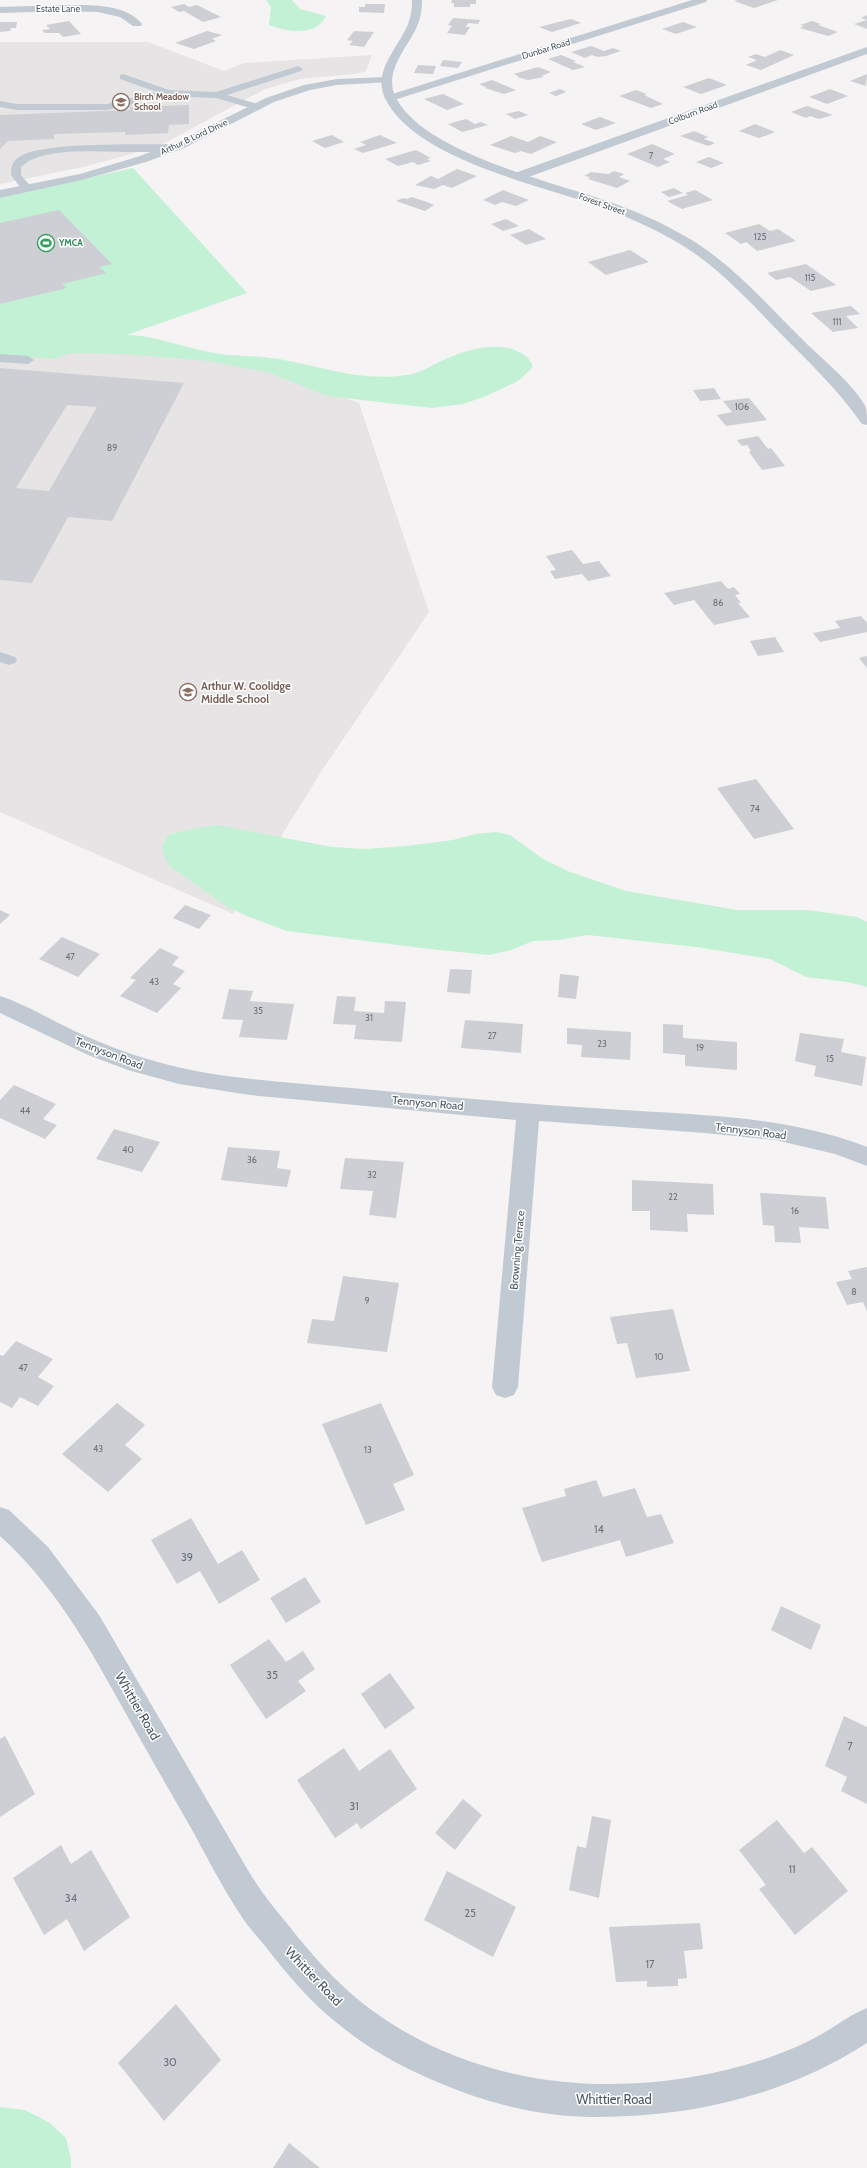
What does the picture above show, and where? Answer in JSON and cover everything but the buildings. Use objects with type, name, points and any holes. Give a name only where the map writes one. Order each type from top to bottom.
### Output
[{"type":"street","name":"Forest Street","points":[[417,0],[416,15],[412,26],[392,60],[386,80],[390,98],[407,120],[434,140],[519,176],[620,210],[661,228],[696,248],[730,276],[838,384],[867,421]]},
{"type":"street","points":[[667,0],[682,6]]},
{"type":"street","name":"Dunbar Road","points":[[390,98],[702,0]]},
{"type":"street","name":"Estate Lane","points":[[0,10],[69,8],[99,10],[125,15],[137,24]]},
{"type":"street","name":"Colburn Road","points":[[519,176],[867,50]]},
{"type":"street","name":"Arthur B Lord Drive","points":[[0,194],[27,189],[139,161],[175,147],[257,107],[307,87],[345,81],[386,80]]},
{"type":"street","name":"Tennyson Road","points":[[0,1004],[99,1051],[139,1065],[177,1075],[259,1088],[751,1130],[834,1145],[867,1157]]},
{"type":"street","name":"Browning Terrace","points":[[505,1387],[528,1112]]},
{"type":"street","name":"Whittier Road","points":[[0,1519],[36,1554],[89,1625],[114,1665],[249,1900],[292,1955],[332,1998],[374,2031],[415,2055],[475,2081],[511,2091],[566,2100],[614,2101],[656,2099],[698,2094],[786,2067],[820,2052],[867,2024]]},
{"type":"lane","points":[[217,95],[247,84],[298,69]]},
{"type":"lane","points":[[123,77],[168,93]]},
{"type":"lane","points":[[0,104],[17,107],[107,107],[168,93],[217,95],[257,107]]},
{"type":"lane","points":[[27,189],[16,175],[16,166],[23,159],[34,154],[57,150],[175,147]]},
{"type":"lane","points":[[0,358],[28,360]]},
{"type":"shaded area","name":"Birch Meadow School","points":[[0,42],[148,42],[224,71],[244,63],[372,55],[366,71],[355,74],[300,79],[265,89],[165,143],[83,167],[0,184]]},
{"type":"shaded area","name":"Arthur W. Coolidge Middle School","points":[[0,340],[238,358],[359,403],[429,612],[321,772],[233,914],[0,812]]},
{"type":"green space","points":[[266,0],[292,0],[300,9],[326,16],[321,23],[308,30],[284,30],[269,25],[271,7]]},
{"type":"green space","points":[[133,168],[247,293],[126,335],[147,337],[218,354],[279,359],[342,373],[374,377],[390,377],[412,374],[455,355],[473,349],[492,347],[501,347],[522,353],[530,360],[533,367],[518,381],[486,396],[463,404],[432,408],[327,396],[270,373],[209,361],[123,354],[71,353],[54,359],[0,355],[0,198]]},
{"type":"green space","points":[[217,825],[332,847],[365,849],[453,840],[475,834],[496,832],[510,835],[543,859],[570,872],[626,891],[737,910],[808,910],[857,917],[867,922],[867,987],[848,982],[806,977],[770,959],[696,947],[588,935],[558,940],[533,941],[511,950],[489,955],[287,931],[229,908],[172,868],[165,859],[162,847],[168,835]]},
{"type":"green space","points":[[0,2107],[25,2110],[50,2123],[66,2138],[71,2159],[71,2168],[0,2168]]},
{"type":"place","name":"Birch Meadow School","points":[[121,102]]},
{"type":"place","name":"YMCA","points":[[46,243]]},
{"type":"place","name":"Arthur W. Coolidge Middle School","points":[[188,692]]}]
